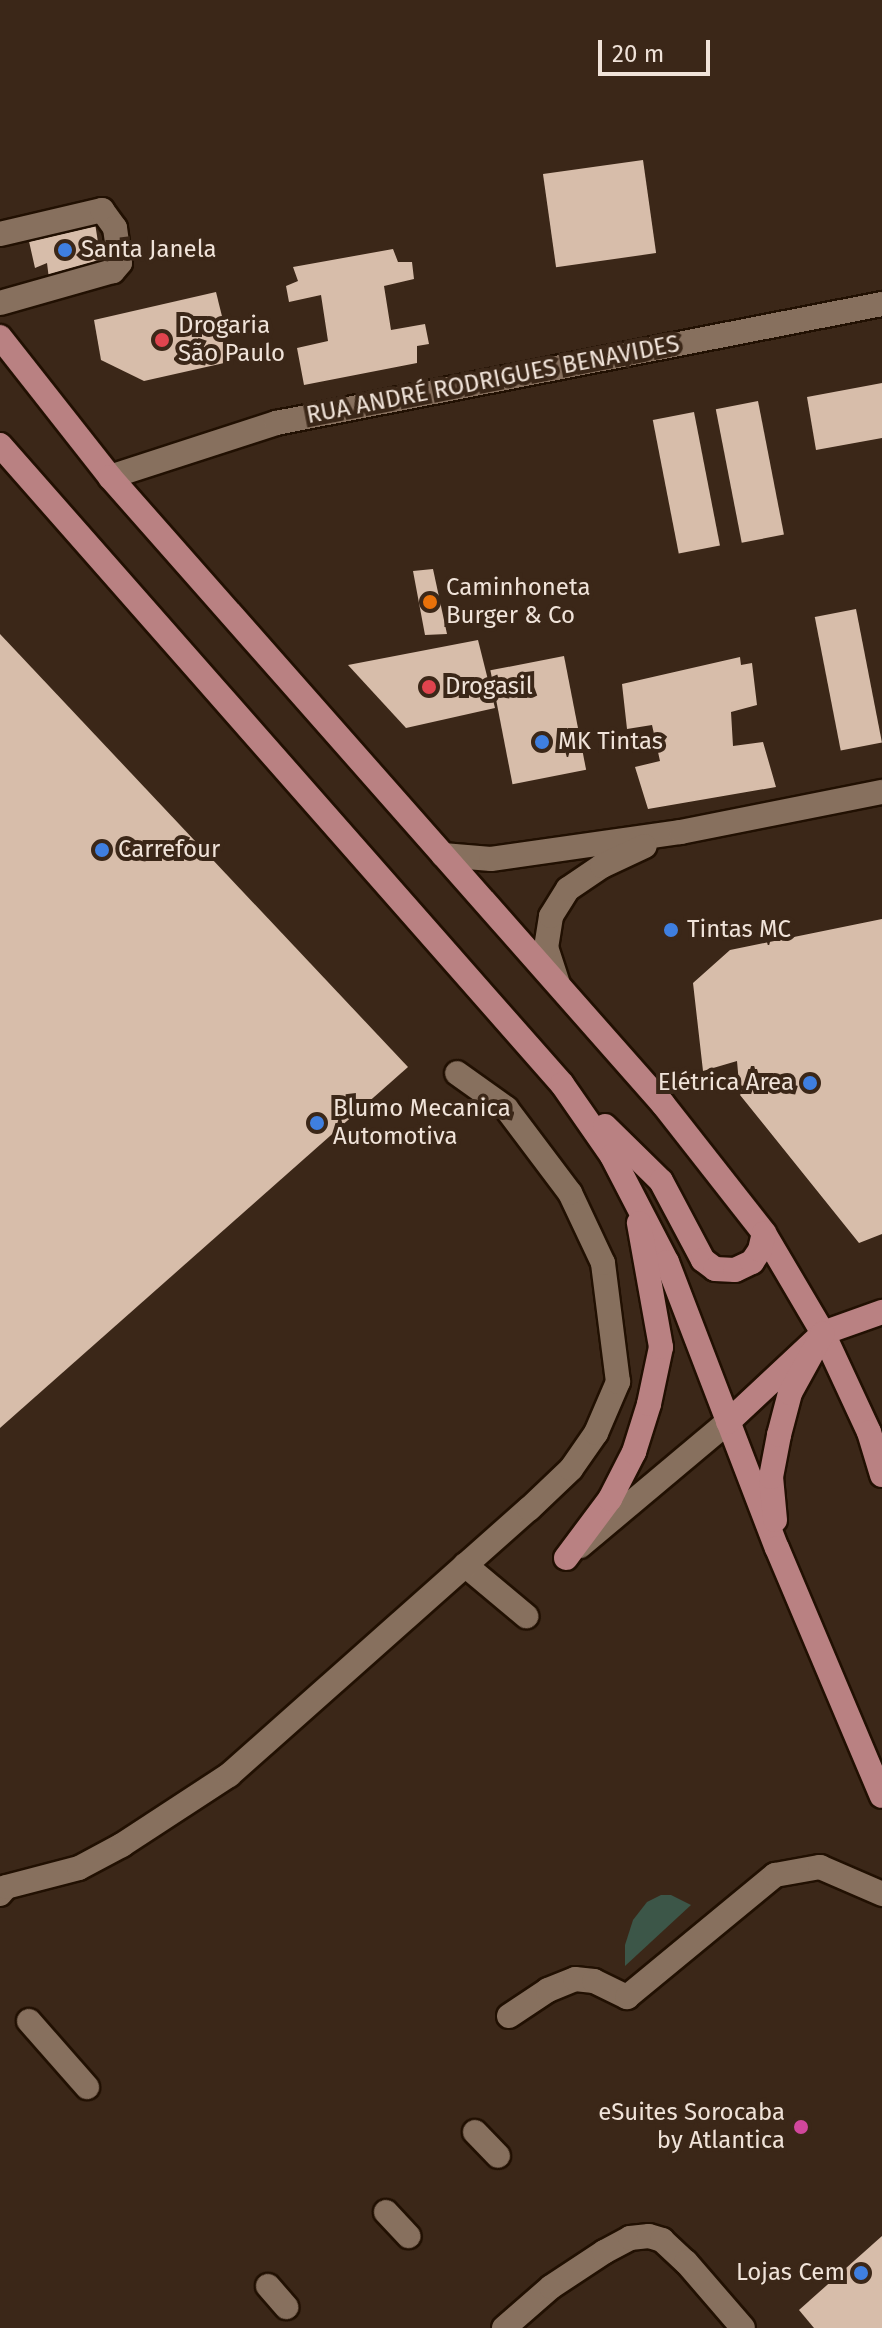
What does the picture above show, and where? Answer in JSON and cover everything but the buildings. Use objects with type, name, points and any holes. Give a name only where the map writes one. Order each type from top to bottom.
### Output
[{"type":"main road","points":[[0,337],[110,477],[663,1104],[764,1233],[823,1333],[869,1432],[882,1475]]},
{"type":"main road","points":[[0,445],[562,1084],[661,1181],[703,1260],[715,1269],[735,1270],[752,1262],[760,1250],[764,1233]]},
{"type":"main road","points":[[562,1084],[612,1156],[667,1262],[777,1548],[882,1796]]},
{"type":"main road","points":[[566,1558],[610,1499],[634,1452],[661,1347],[634,1197]]},
{"type":"main road","points":[[728,1422],[823,1333],[882,1312]]},
{"type":"main road","points":[[777,1548],[771,1477],[779,1435],[790,1393],[823,1333]]},
{"type":"street","points":[[0,234],[102,210],[115,228],[120,263],[113,271],[0,303]]},
{"type":"street","name":"RUA ANDRÉ RODRIGUES BENAVIDES","points":[[110,477],[276,423],[882,304]]},
{"type":"street","points":[[443,855],[491,859],[681,832],[882,792]]},
{"type":"street","points":[[561,990],[550,967],[546,948],[551,916],[568,889],[602,866],[681,832]]},
{"type":"street","points":[[0,1894],[6,1887],[79,1868],[195,1799],[241,1764],[571,1469],[596,1433],[618,1382],[603,1263],[570,1193],[506,1108],[457,1073]]},
{"type":"street","points":[[566,1558],[728,1422]]},
{"type":"street","points":[[465,1565],[526,1616]]},
{"type":"street","points":[[509,2016],[548,1990],[575,1979],[594,1981],[627,1997],[775,1875],[820,1867],[882,1894]]},
{"type":"street","points":[[29,2021],[87,2087]]},
{"type":"street","points":[[475,2132],[498,2156]]},
{"type":"street","points":[[386,2212],[408,2236]]},
{"type":"street","points":[[504,2328],[551,2287],[604,2252],[630,2238],[649,2236],[662,2240],[686,2262],[743,2328]]},
{"type":"street","points":[[268,2286],[286,2307]]},
{"type":"green space","points":[[661,1895],[671,1895],[691,1905],[625,1966],[625,1945],[633,1920],[647,1902]]},
{"type":"place","name":"Santa Janela","points":[[65,250]]},
{"type":"place","name":"Drogaria São Paulo","points":[[162,340]]},
{"type":"place","name":"Caminhoneta Burger & Co","points":[[430,602]]},
{"type":"place","name":"Drogasil","points":[[429,687]]},
{"type":"place","name":"MK Tintas","points":[[542,742]]},
{"type":"place","name":"Carrefour","points":[[102,850]]},
{"type":"place","name":"Tintas MC","points":[[671,930]]},
{"type":"place","name":"Elétrica Area","points":[[810,1083]]},
{"type":"place","name":"Blumo Mecanica Automotiva","points":[[317,1123]]},
{"type":"place","name":"eSuites Sorocaba by Atlantica","points":[[801,2127]]},
{"type":"place","name":"Lojas Cem","points":[[861,2273]]}]
